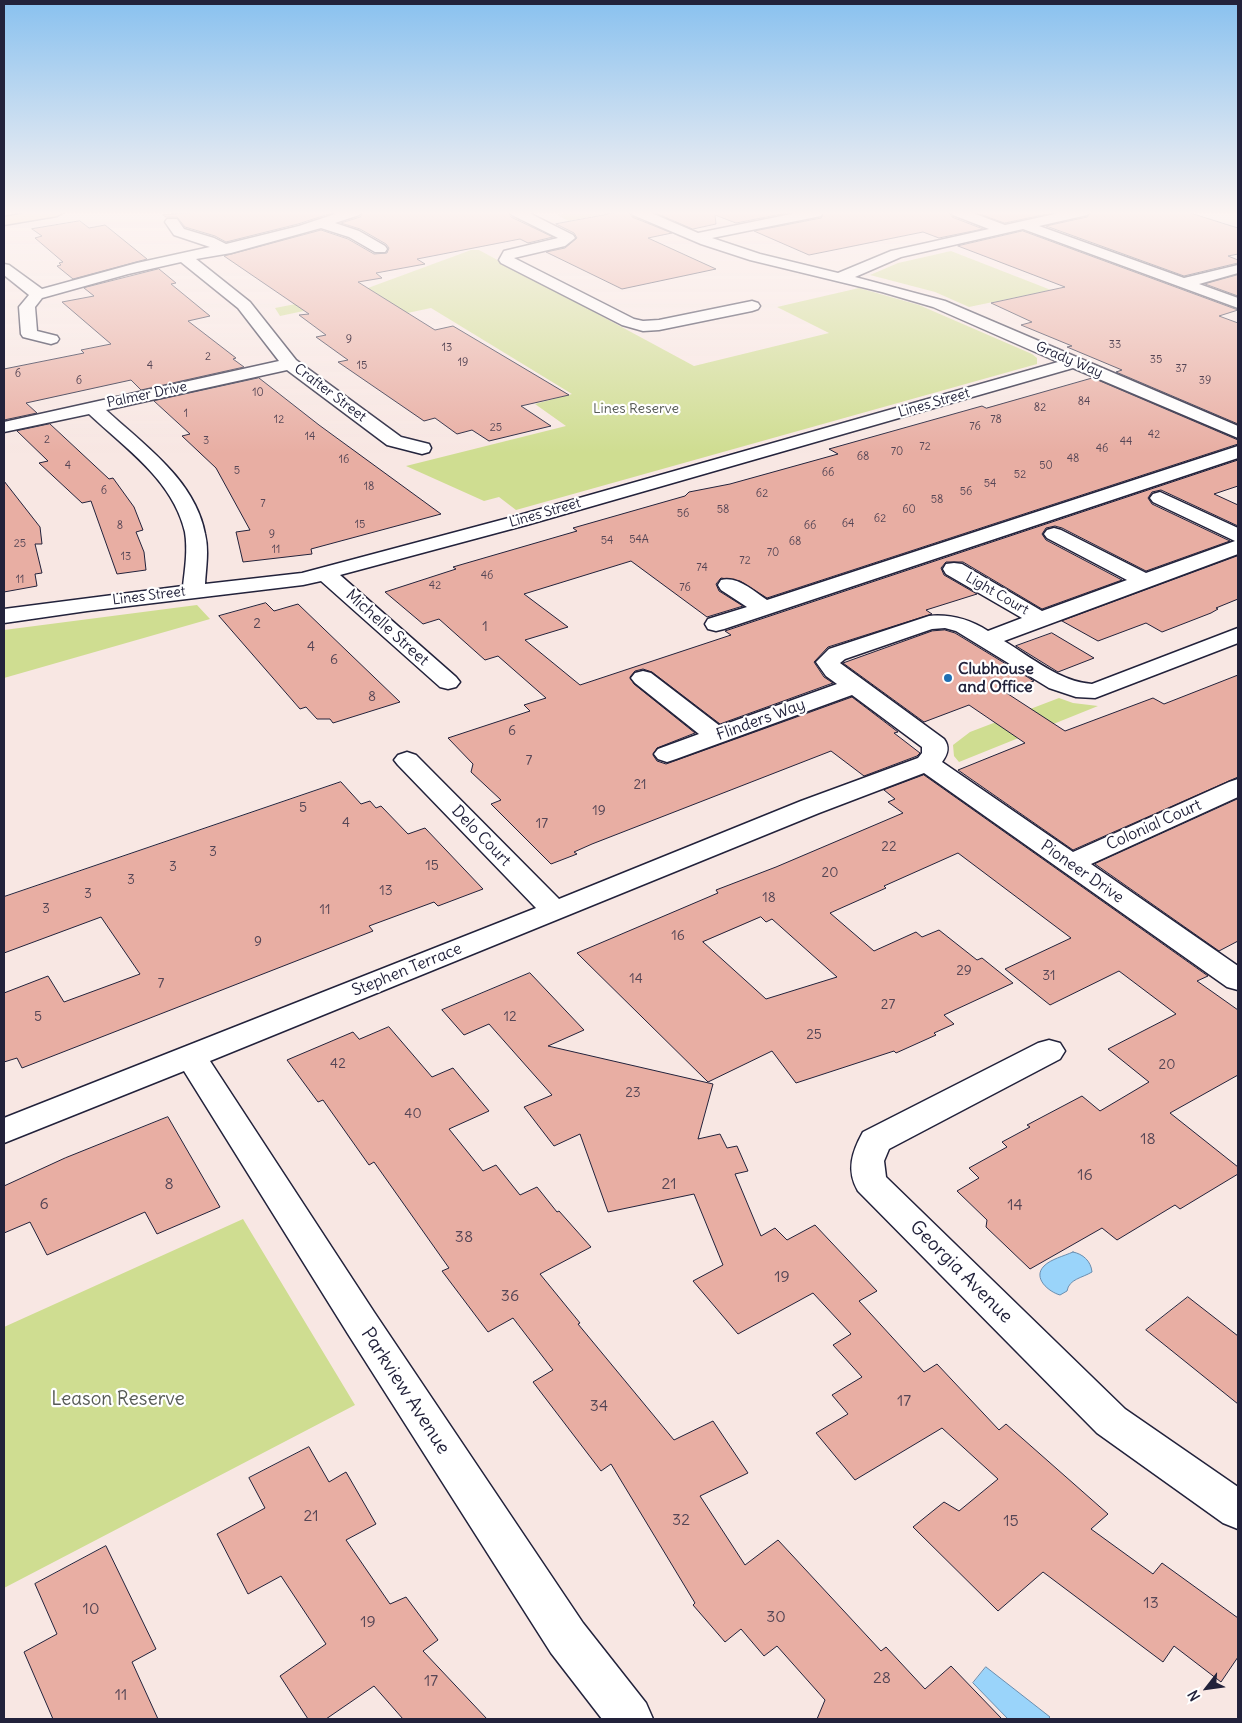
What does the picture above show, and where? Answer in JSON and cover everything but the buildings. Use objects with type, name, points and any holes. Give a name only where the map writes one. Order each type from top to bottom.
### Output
[{"type":"street","points":[[47,292],[37,295],[27,306],[29,334],[51,339]]},
{"type":"street","name":"Crafter Street","points":[[229,292],[244,304],[290,364],[394,441],[422,448]]},
{"type":"street","points":[[569,292],[616,317],[643,326],[659,325],[752,306]]},
{"type":"street","name":"Grady Way","points":[[904,292],[938,304],[1076,362],[1238,434]]},
{"type":"street","points":[[1209,292],[1238,303]]},
{"type":"street","points":[[616,317],[647,310],[666,313],[680,321]]},
{"type":"street","name":"Lines Street","points":[[4,616],[303,579],[326,574],[1076,362]]},
{"type":"street","name":"Palmer Drive","points":[[4,427],[290,364]]},
{"type":"street","points":[[92,407],[171,480],[186,506],[195,534],[194,591]]},
{"type":"street","points":[[716,624],[1238,452]]},
{"type":"street","points":[[1160,498],[1238,536]]},
{"type":"street","points":[[1054,534],[1145,581]]},
{"type":"street","points":[[987,639],[1238,548]]},
{"type":"street","name":"Light Court","points":[[954,569],[1039,619]]},
{"type":"street","name":"Michelle Street","points":[[326,574],[448,682]]},
{"type":"street","points":[[729,585],[764,608]]},
{"type":"street","points":[[927,763],[935,754],[935,744],[834,671],[828,662],[837,654],[929,623],[945,621],[964,626],[1057,683],[1076,690],[1096,691],[1238,634]]},
{"type":"street","points":[[644,678],[717,736]]},
{"type":"street","name":"Flinders Way","points":[[667,754],[855,686]]},
{"type":"street","name":"Delo Court","points":[[407,760],[555,911]]},
{"type":"street","name":"Stephen Terrace","points":[[4,1130],[555,911],[810,807],[927,763]]},
{"type":"street","name":"Pioneer Drive","points":[[927,763],[1070,864],[1235,975]]},
{"type":"street","name":"Colonial Court","points":[[1070,864],[1238,787]]},
{"type":"street","name":"Georgia Avenue","points":[[1049,1051],[875,1141],[867,1161],[870,1182],[1111,1421],[1238,1510]]},
{"type":"street","name":"Parkview Avenue","points":[[190,1056],[361,1323],[567,1638],[630,1719]]},
{"type":"green space","name":"Lines Reserve","points":[[355,292],[558,292],[694,366],[829,333],[777,307],[840,292],[875,292],[919,305],[1032,354],[1037,358],[1037,364],[516,510],[499,497],[484,501],[406,466],[566,426],[535,404],[572,394],[431,308],[379,319],[337,304],[280,316],[275,308]]},
{"type":"green space","points":[[936,292],[1039,292],[969,307]]},
{"type":"green space","points":[[197,605],[210,619],[4,678],[4,630]]},
{"type":"green space","points":[[1059,698],[1073,703],[1098,706],[959,762],[954,756],[953,745],[970,732]]},
{"type":"green space","name":"Leason Reserve","points":[[243,1219],[355,1405],[4,1588],[4,1327]]},
{"type":"water","points":[[1073,1252],[1080,1254],[1086,1259],[1092,1272],[1073,1281],[1067,1291],[1060,1295],[1051,1291],[1043,1284],[1040,1275],[1041,1271],[1050,1261]]},
{"type":"water","points":[[986,1667],[1050,1717],[1048,1719],[1008,1719],[973,1683]]},
{"type":"place","name":"Clubhouse and Office","points":[[948,678]]}]
